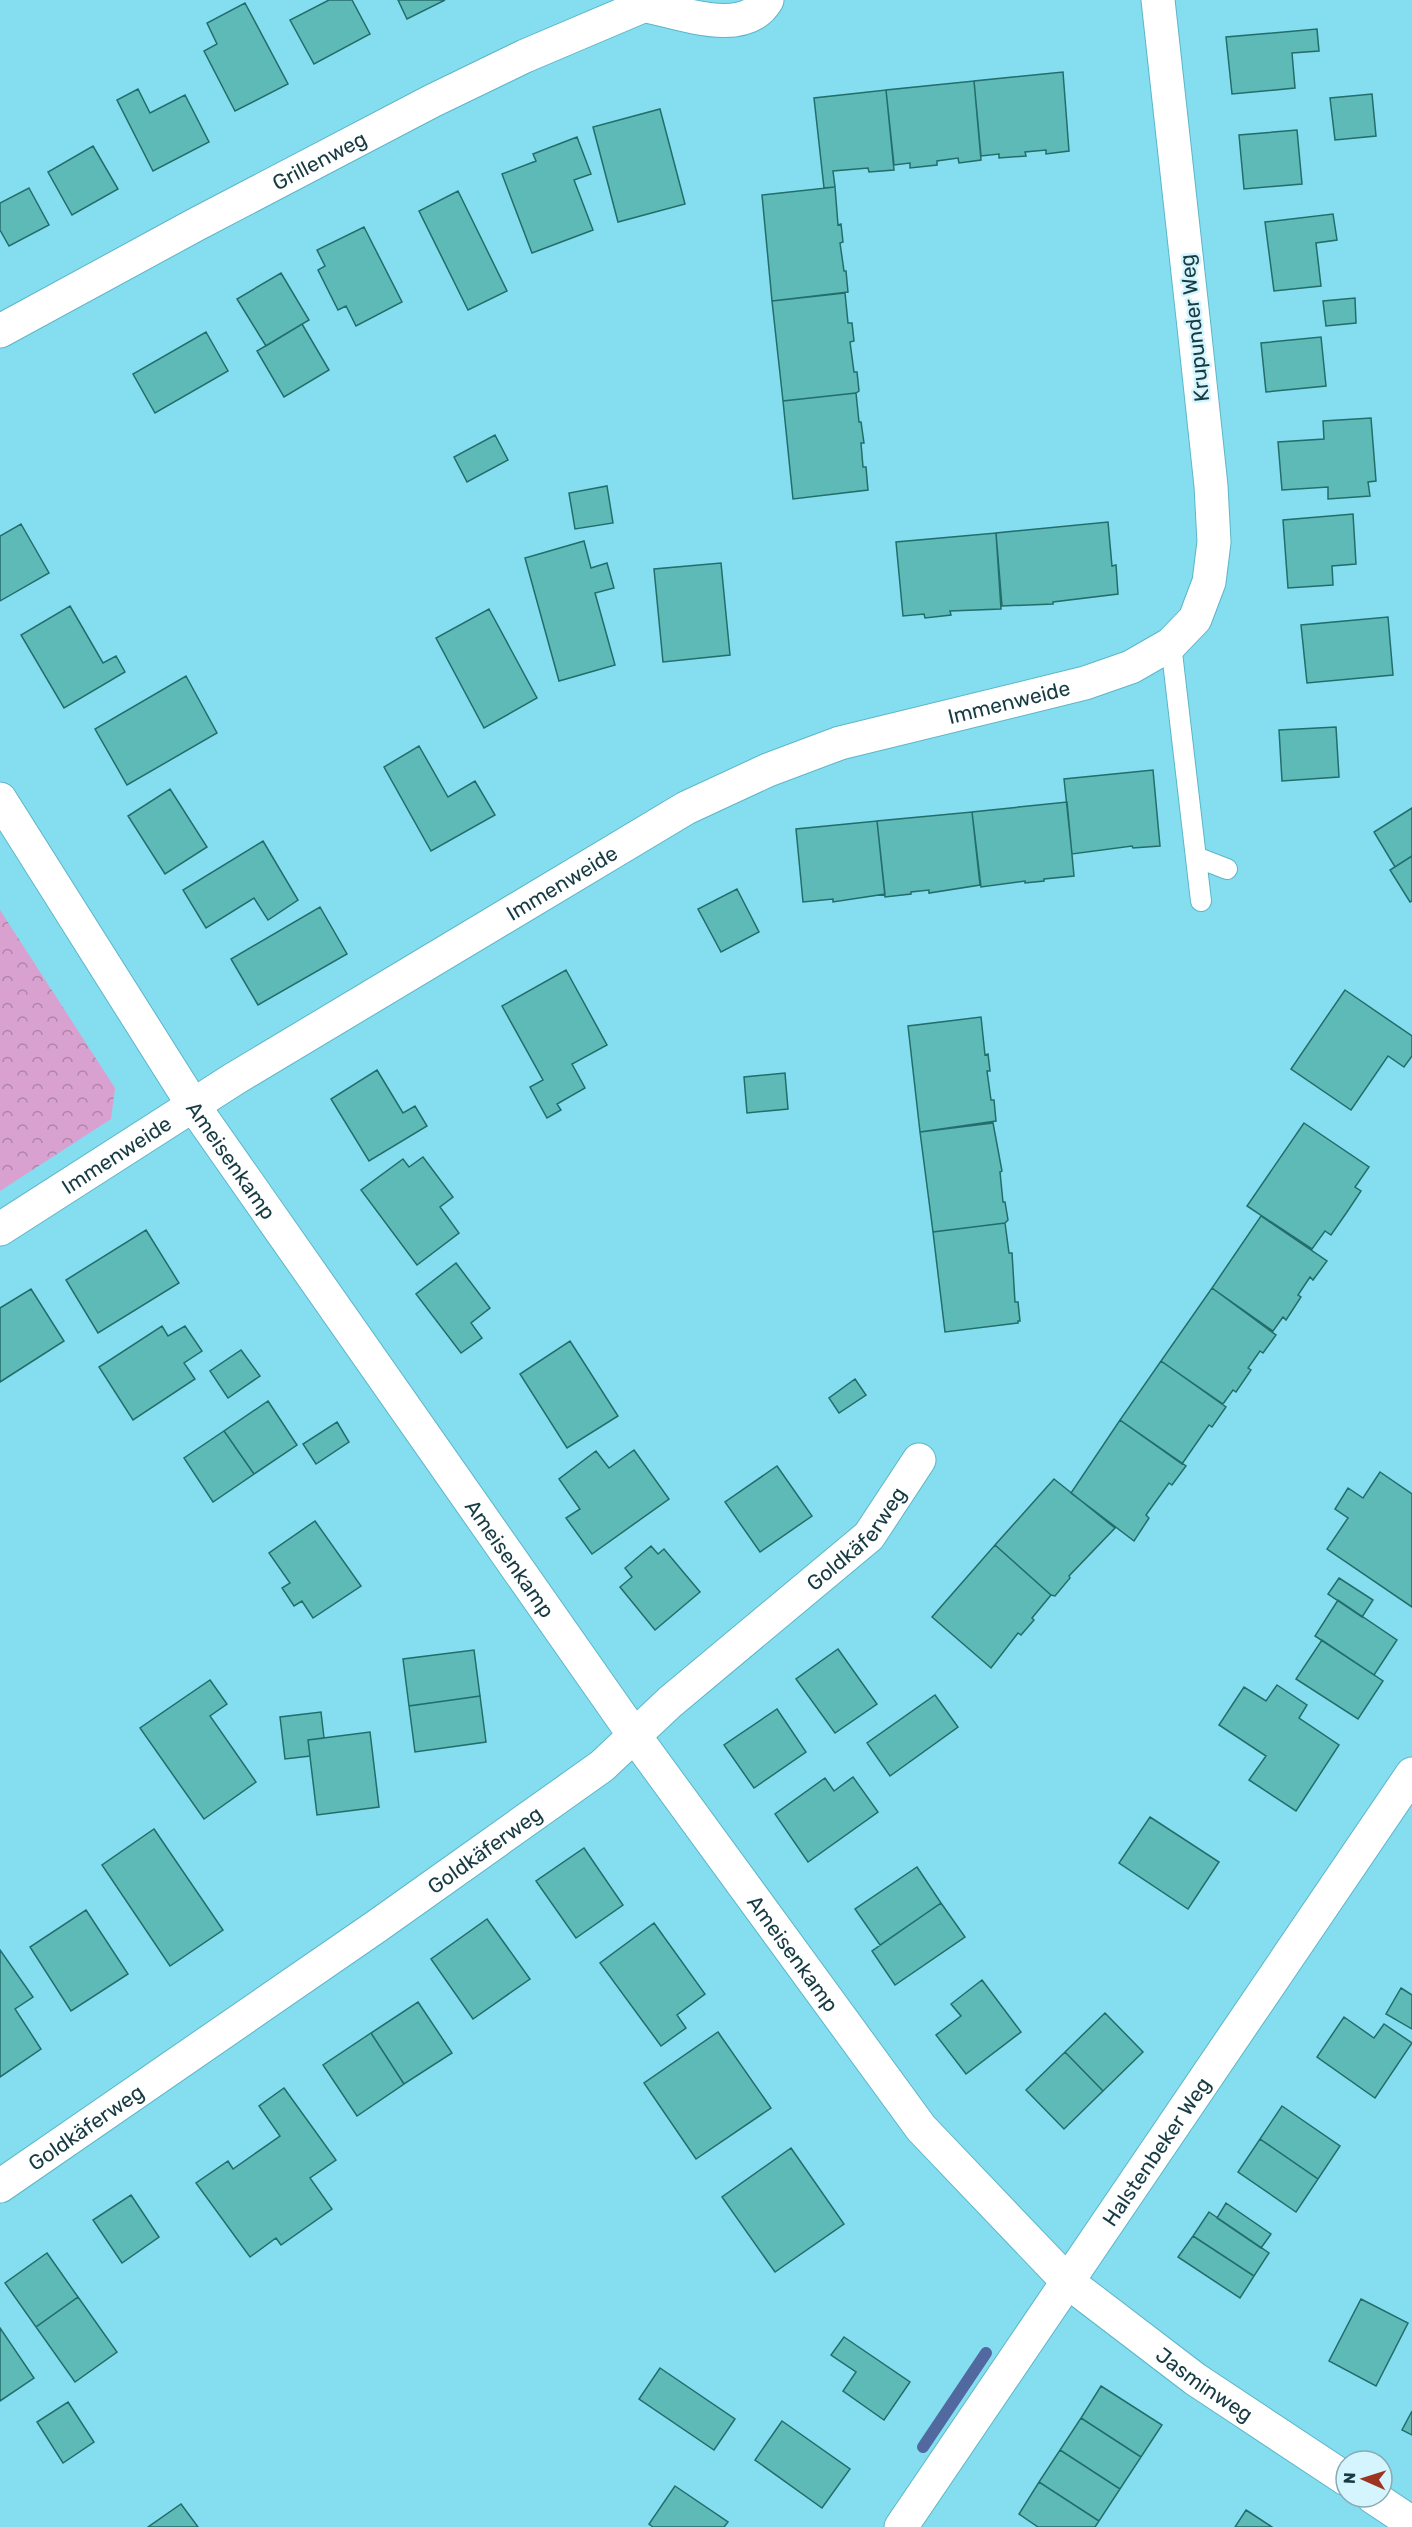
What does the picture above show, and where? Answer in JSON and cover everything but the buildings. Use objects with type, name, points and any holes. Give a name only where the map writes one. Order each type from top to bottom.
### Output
[{"type":"street","name":"Grillenweg","points":[[0,331],[195,225],[432,101],[576,33],[652,3],[714,20],[739,21],[757,14],[767,0]]},
{"type":"street","name":"Krupunder Weg","points":[[1158,0],[1197,350],[1214,542],[1209,582],[1195,619],[1171,644]]},
{"type":"street","name":"Immenweide","points":[[0,1229],[254,1066],[686,808],[768,770],[840,743],[1084,683],[1131,667],[1171,644]]},
{"type":"street","name":"Ameisenkamp","points":[[0,799],[193,1105],[634,1734],[921,2128],[1068,2282]]},
{"type":"street","name":"Goldkäferweg","points":[[0,2186],[602,1766],[670,1702],[869,1536],[919,1460]]},
{"type":"street","name":"Halstenbeker Weg","points":[[901,2527],[1412,1774]]},
{"type":"street","name":"Jasminweg","points":[[1068,2282],[1195,2379],[1334,2471]]},
{"type":"street","points":[[1391,2509],[1412,2523]]},
{"type":"lane","points":[[1171,644],[1201,901]]},
{"type":"lane","points":[[1196,857],[1227,869]]},
{"type":"green space","points":[[0,910],[115,1088],[111,1119],[0,1191]]},
{"type":"waterway","points":[[923,2447],[986,2353]]}]
